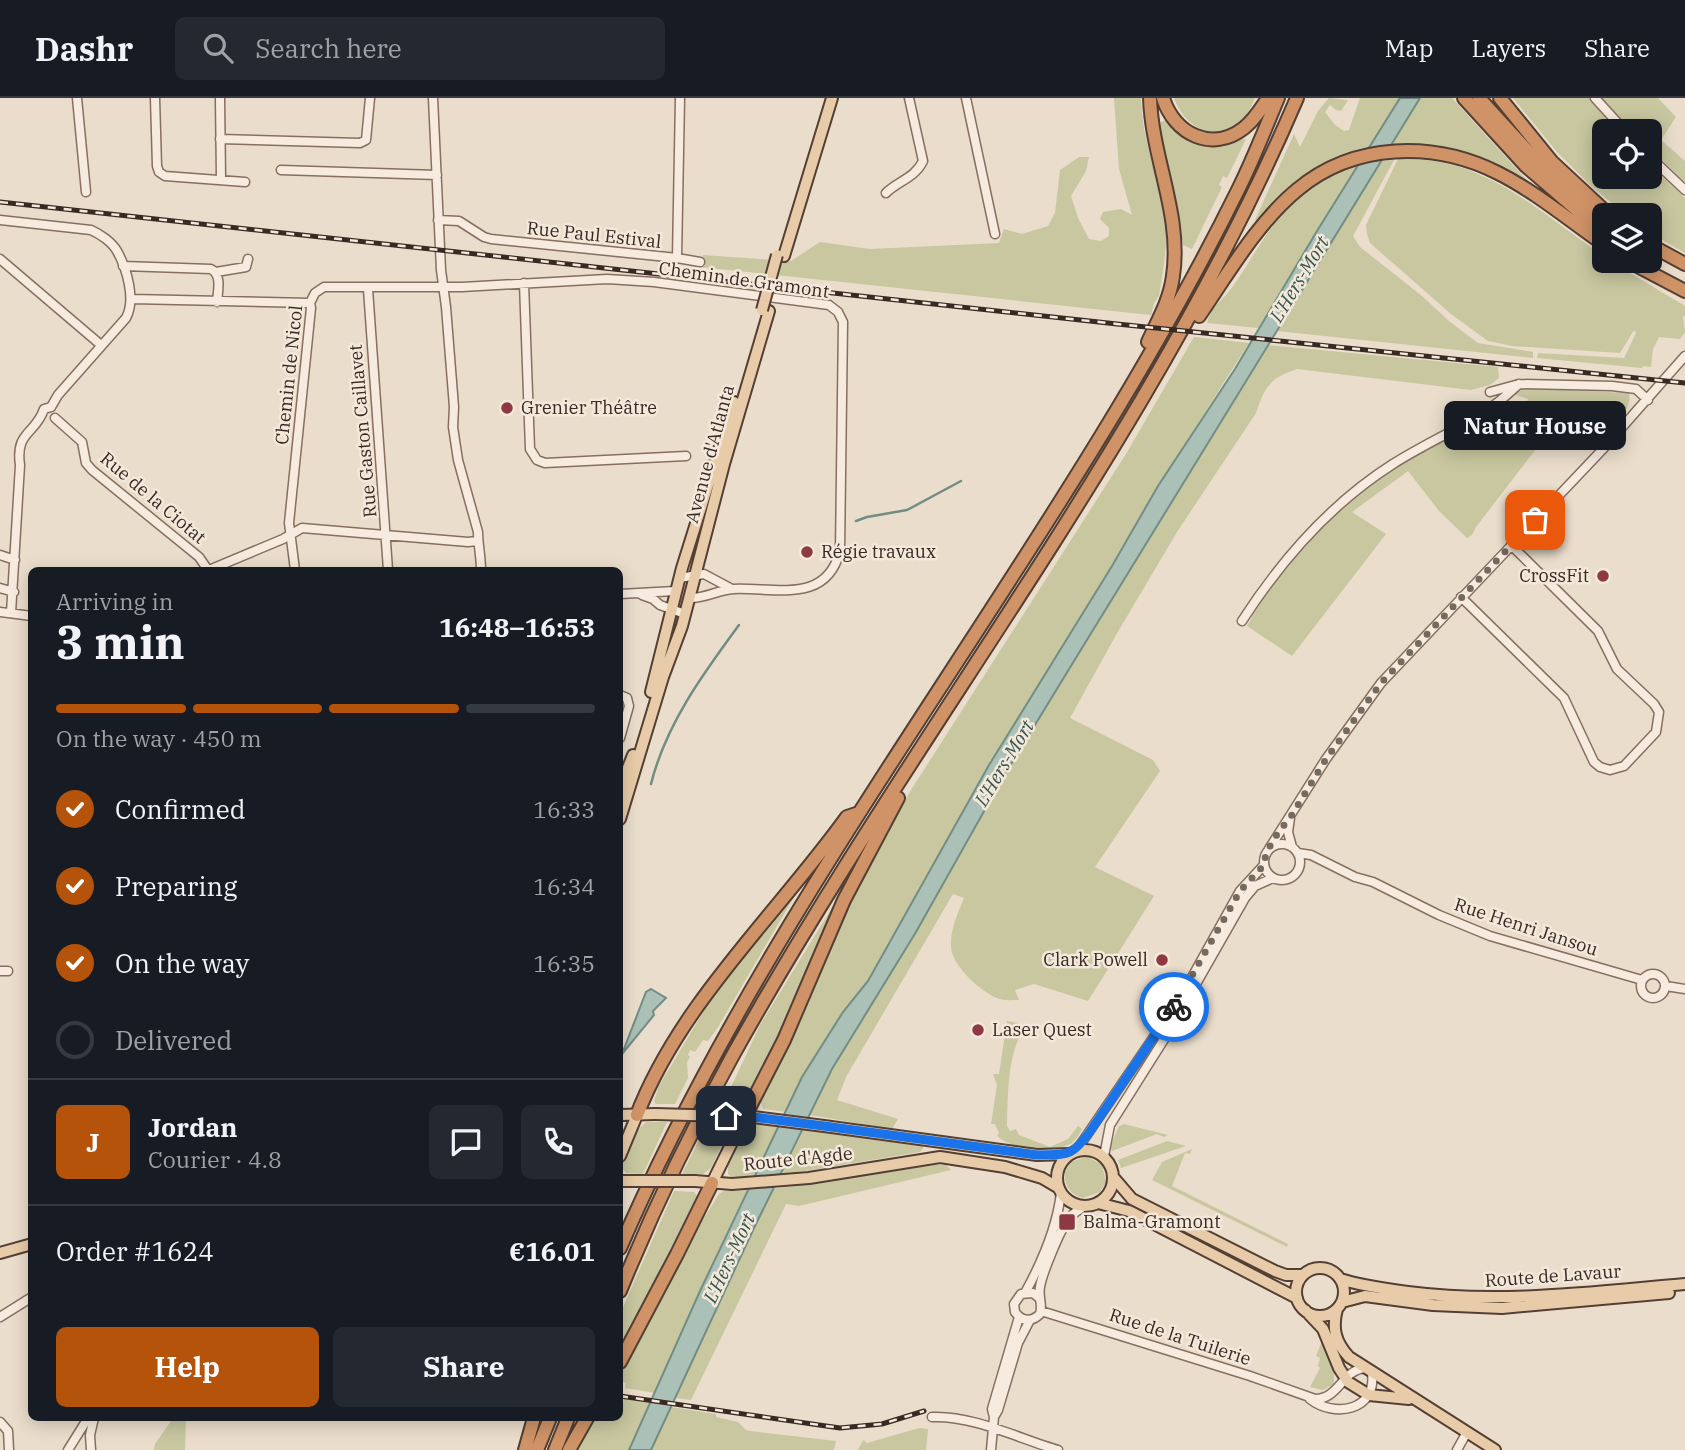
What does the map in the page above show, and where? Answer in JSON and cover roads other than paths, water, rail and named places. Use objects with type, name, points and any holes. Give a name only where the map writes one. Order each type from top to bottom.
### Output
[{"type":"highway","points":[[1142,367],[1148,340],[1166,305],[1174,262],[1173,212],[1154,139],[1150,98]]},
{"type":"highway","points":[[1163,98],[1167,111],[1176,124],[1201,138],[1218,139],[1245,128],[1268,98]]},
{"type":"highway","points":[[623,1241],[671,1136],[720,1044],[797,912],[1042,529],[1142,367],[1240,187],[1278,98]]},
{"type":"highway","points":[[623,1284],[677,1163],[738,1046],[823,903],[1153,382],[1250,204],[1297,98]]},
{"type":"highway","points":[[1464,98],[1526,166],[1592,223]]},
{"type":"highway","points":[[1479,98],[1554,180],[1592,212]]},
{"type":"highway","points":[[1500,98],[1552,162],[1596,203]]},
{"type":"highway","points":[[1153,382],[1224,279],[1281,204],[1315,176],[1369,154],[1412,150],[1455,157],[1497,173],[1535,195],[1592,236]]},
{"type":"highway","points":[[1662,252],[1685,264]]},
{"type":"highway","points":[[1662,260],[1685,272]]},
{"type":"highway","points":[[1662,271],[1685,284]]},
{"type":"highway","points":[[1651,273],[1685,291]]},
{"type":"highway","points":[[745,1116],[784,1041],[844,900],[934,730]]},
{"type":"highway","points":[[637,1115],[658,1071],[707,993],[737,953],[799,881],[847,817],[859,813]]},
{"type":"highway","points":[[623,1356],[712,1183]]},
{"type":"highway","points":[[525,1450],[533,1421]]},
{"type":"highway","points":[[537,1450],[549,1421]]},
{"type":"highway","points":[[555,1450],[567,1421]]},
{"type":"highway","points":[[569,1450],[585,1421]]},
{"type":"main road","name":"Avenue d'Atlanta","points":[[623,810],[685,614],[824,98]]},
{"type":"main road","name":"Avenue d'Atlanta","points":[[781,255],[832,98]]},
{"type":"main road","name":"Avenue d'Atlanta","points":[[623,781],[654,680],[675,591],[765,311]]},
{"type":"main road","points":[[675,591],[689,597]]},
{"type":"main road","name":"Route d'Agde","points":[[623,1115],[745,1116],[1037,1155],[1072,1152]]},
{"type":"main road","points":[[623,1149],[637,1115]]},
{"type":"main road","points":[[712,1183],[745,1116]]},
{"type":"main road","points":[[1418,1402],[1400,1396],[1369,1395],[1345,1378],[1323,1329],[1297,1298],[1129,1211],[1098,1203],[1085,1206],[1075,1204],[1060,1190],[1058,1169],[1072,1152],[1087,1149],[1104,1156],[1125,1194],[1137,1202],[1281,1274],[1303,1275],[1313,1269],[1323,1268],[1333,1272],[1340,1279],[1344,1290],[1334,1327],[1338,1342],[1349,1357],[1495,1450]]},
{"type":"main road","name":"Route d'Agde","points":[[623,1181],[732,1184],[809,1178],[940,1157],[1005,1167],[1044,1179],[1060,1190]]},
{"type":"main road","points":[[1098,1203],[1109,1193],[1114,1178]]},
{"type":"main road","points":[[0,1253],[28,1245]]},
{"type":"main road","points":[[1297,1298],[1303,1275]]},
{"type":"main road","name":"Route de Lavaur","points":[[1340,1279],[1429,1295],[1495,1299],[1685,1284]]},
{"type":"main road","name":"Route de Lavaur","points":[[1339,1305],[1365,1296],[1433,1305],[1513,1307],[1685,1291]]},
{"type":"main road","points":[[1305,1310],[1321,1316],[1339,1305]]},
{"type":"street","points":[[77,98],[86,192]]},
{"type":"street","points":[[155,98],[159,172],[165,176],[245,182]]},
{"type":"street","points":[[220,98],[221,180]]},
{"type":"street","points":[[220,139],[359,143],[366,140],[368,134],[370,98]]},
{"type":"street","points":[[433,98],[438,220],[454,407],[453,427],[458,460],[478,532],[481,567]]},
{"type":"street","name":"Rue Paul Estival","points":[[438,220],[459,221],[487,239],[677,258],[680,98]]},
{"type":"street","points":[[886,193],[902,180],[912,176],[923,161],[909,98]]},
{"type":"street","points":[[966,98],[995,234]]},
{"type":"street","points":[[1595,98],[1614,119]]},
{"type":"street","points":[[1662,168],[1685,190]]},
{"type":"street","points":[[281,170],[438,175]]},
{"type":"street","points":[[0,220],[91,230],[112,244],[123,266],[131,310],[58,395],[51,408]]},
{"type":"street","points":[[677,258],[700,262]]},
{"type":"street","points":[[123,266],[211,269],[216,272],[242,269],[246,267],[248,259]]},
{"type":"street","points":[[0,260],[101,345]]},
{"type":"street","points":[[216,272],[218,302]]},
{"type":"street","name":"Chemin de Gramont","points":[[444,287],[591,279],[643,281],[824,304],[838,312],[843,322],[843,341],[841,539],[837,563],[821,583],[804,589],[732,589],[689,597]]},
{"type":"street","points":[[524,283],[530,449],[533,456],[545,463],[686,456]]},
{"type":"street","name":"Chemin de Nicol","points":[[295,567],[289,523],[309,336],[310,303],[315,293],[324,287],[444,287]]},
{"type":"street","name":"Rue Gaston Caillavet","points":[[368,289],[388,567]]},
{"type":"street","points":[[131,299],[310,303]]},
{"type":"street","points":[[1273,878],[1264,865],[1264,857],[1320,768],[1381,683],[1648,400],[1685,356]]},
{"type":"street","points":[[1490,392],[1519,384],[1631,388],[1648,400]]},
{"type":"street","points":[[1242,621],[1284,562],[1344,499],[1395,462],[1489,409],[1519,384]]},
{"type":"street","points":[[11,613],[19,449],[24,437],[43,416],[44,409],[51,408],[56,412],[55,418],[47,420],[43,416]]},
{"type":"street","name":"Rue de la Ciotat","points":[[55,418],[82,442],[86,463],[92,470],[199,557],[206,567]]},
{"type":"street","points":[[215,567],[283,539],[302,528],[477,541]]},
{"type":"street","points":[[1461,597],[1564,698],[1594,762],[1600,767],[1617,769],[1641,749],[1658,727],[1659,712],[1654,704],[1617,669],[1598,631],[1511,545]]},
{"type":"street","points":[[0,555],[15,560]]},
{"type":"street","points":[[679,578],[696,574]]},
{"type":"street","name":"Chemin de Gramont","points":[[696,574],[711,577],[732,589]]},
{"type":"street","points":[[0,588],[14,592]]},
{"type":"street","points":[[623,594],[675,591]]},
{"type":"street","points":[[635,594],[685,614]]},
{"type":"street","points":[[0,612],[28,615]]},
{"type":"street","points":[[623,696],[627,698],[629,706],[623,727]]},
{"type":"street","points":[[1290,818],[1288,832],[1300,866]]},
{"type":"street","points":[[1269,849],[1283,844],[1295,850]]},
{"type":"street","name":"Rue Henri Jansou","points":[[1295,850],[1490,936],[1642,981]]},
{"type":"street","points":[[1104,1156],[1110,1125],[1168,1033],[1245,898],[1255,886],[1273,878],[1284,881],[1290,879],[1300,866],[1311,861],[1327,862]]},
{"type":"street","points":[[1072,1152],[1181,997],[1240,891],[1264,865]]},
{"type":"street","points":[[1649,974],[1657,974],[1663,978],[1666,986],[1660,996],[1650,998],[1642,991],[1642,981],[1649,974]]},
{"type":"street","points":[[1666,986],[1685,989]]},
{"type":"street","points":[[1025,1293],[1055,1224],[1060,1190]]},
{"type":"street","points":[[1018,1317],[1030,1320],[1037,1317],[1041,1311],[1040,1284],[1065,1224],[1072,1214],[1085,1206]]},
{"type":"street","points":[[991,1450],[994,1417],[992,1409],[1018,1317],[1014,1304],[1018,1297],[1025,1293],[1033,1293],[1040,1298]]},
{"type":"street","points":[[0,1317],[28,1300]]},
{"type":"street","name":"Rue de la Tuilerie","points":[[1041,1311],[1258,1378],[1307,1398],[1320,1407],[1343,1410],[1356,1405],[1369,1395]]},
{"type":"street","points":[[994,1417],[1018,1343],[1030,1320]]},
{"type":"street","points":[[1307,1398],[1323,1399],[1333,1394],[1345,1378],[1356,1370],[1369,1371],[1374,1383],[1369,1395]]},
{"type":"street","points":[[932,1417],[953,1417],[1058,1450]]},
{"type":"street","points":[[68,1450],[89,1421]]},
{"type":"street","points":[[90,1421],[91,1450]]},
{"type":"street","points":[[0,1422],[8,1431],[9,1450]]},
{"type":"street","points":[[1457,1450],[1467,1432]]},
{"type":"water","name":"L'Hers-Mort","points":[[1400,98],[1420,98],[1005,774],[916,932],[832,1069],[754,1228],[651,1450],[629,1450],[700,1291],[802,1077],[843,1012],[868,981],[989,765],[1112,566],[1158,486],[1235,369]]},
{"type":"water","points":[[651,989],[666,998],[653,1011],[654,1015],[623,1053],[623,1051],[646,992]]},
{"type":"waterway","points":[[856,521],[907,510],[961,481]]},
{"type":"waterway","points":[[651,784],[666,741],[687,700],[739,625]]},
{"type":"railway","points":[[0,202],[1685,383]]},
{"type":"railway","points":[[623,1396],[840,1428],[882,1424],[924,1411]]},
{"type":"place","name":"Grenier Théâtre","points":[[507,408]]},
{"type":"place","name":"Natur House","points":[[1535,520]]},
{"type":"place","name":"Régie travaux","points":[[807,552]]},
{"type":"place","name":"CrossFit","points":[[1603,576]]},
{"type":"place","name":"Clark Powell","points":[[1162,960]]},
{"type":"place","name":"Laser Quest","points":[[978,1030]]},
{"type":"place","name":"Balma-Gramont","points":[[1067,1222]]}]
